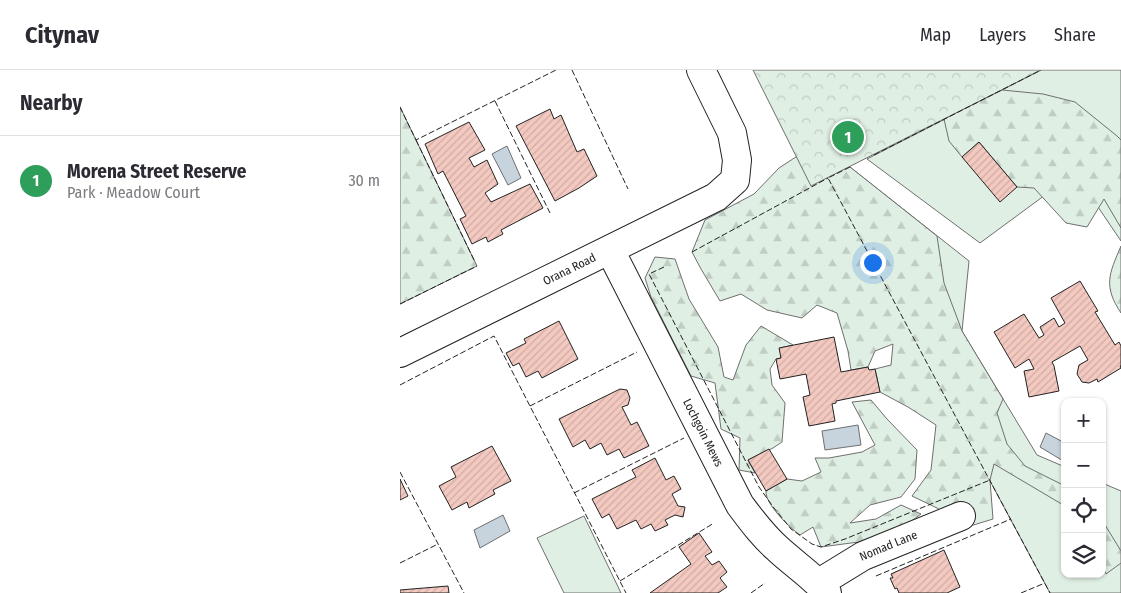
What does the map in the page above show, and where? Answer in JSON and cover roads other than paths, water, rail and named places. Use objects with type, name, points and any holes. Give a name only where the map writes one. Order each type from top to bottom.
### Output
[{"type":"street","name":"Orana Road","points":[[400,353],[716,197],[735,180],[737,160],[732,133],[701,70]]},
{"type":"street","name":"Lochgoin Mews","points":[[610,250],[740,505],[758,529],[776,548],[823,588]]},
{"type":"street","name":"Nomad Lane","points":[[823,588],[863,556],[961,516]]},
{"type":"place","name":"Morena Street Reserve","points":[[848,137]]}]
